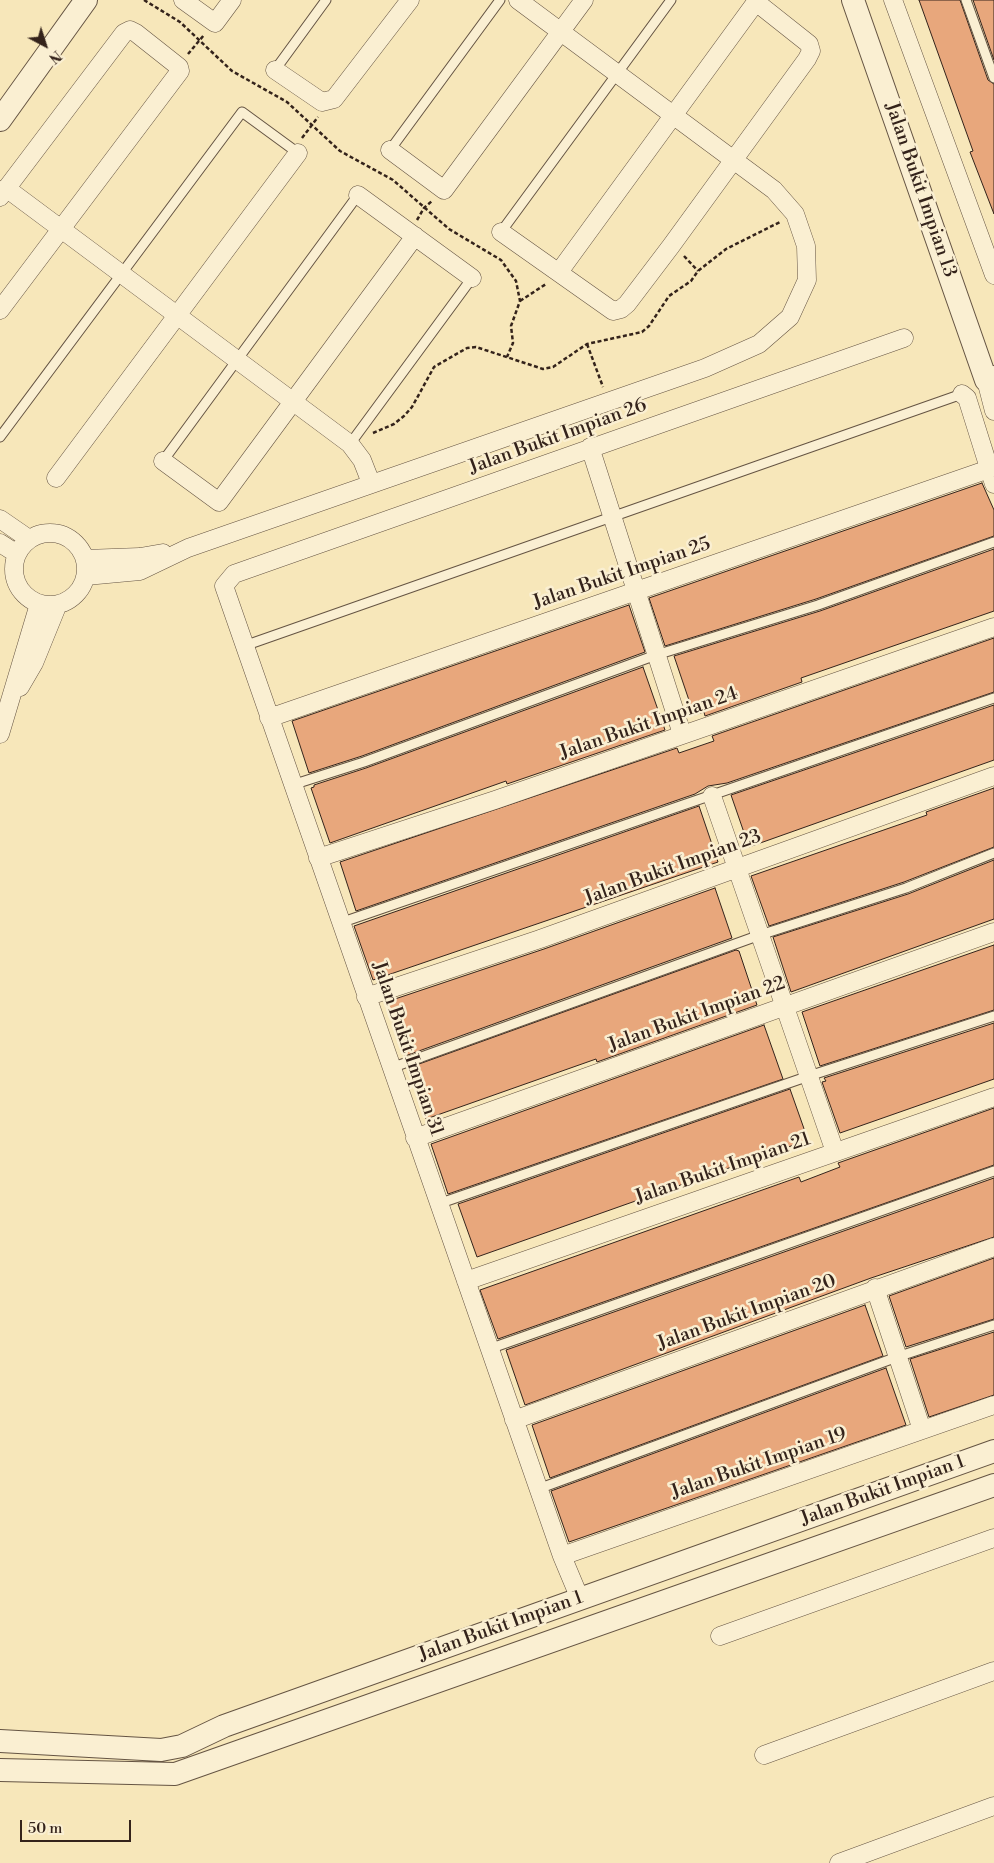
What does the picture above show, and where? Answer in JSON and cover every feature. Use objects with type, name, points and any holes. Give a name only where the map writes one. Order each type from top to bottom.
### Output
[{"type":"street","points":[[0,120],[86,0]]},
{"type":"street","points":[[183,0],[215,23],[232,0]]},
{"type":"street","points":[[275,70],[322,102],[334,99],[410,0]]},
{"type":"street","points":[[86,567],[188,548],[705,368],[759,344],[790,317],[807,280],[806,246],[795,214],[774,190],[735,159],[518,0]]},
{"type":"street","points":[[390,150],[444,190],[584,0]]},
{"type":"street","name":"Jalan Bukit Impian 13","points":[[853,0],[991,384],[994,411]]},
{"type":"street","points":[[893,0],[994,275]]},
{"type":"street","points":[[501,232],[613,311],[621,309],[627,304],[735,159],[811,51],[809,44],[756,2],[559,272]]},
{"type":"street","points":[[0,310],[60,228],[180,71],[179,67],[130,30],[124,33],[3,193],[60,228],[350,444],[362,460],[371,483]]},
{"type":"street","points":[[56,478],[296,152]]},
{"type":"street","points":[[358,195],[472,278]]},
{"type":"street","points":[[162,460],[219,502],[412,234]]},
{"type":"street","name":"Jalan Bukit Impian 26","points":[[228,579],[234,574],[397,518],[590,447],[904,338]]},
{"type":"street","points":[[962,394],[967,398],[992,476]]},
{"type":"street","points":[[590,447],[682,734]]},
{"type":"street","name":"Jalan Bukit Impian 25","points":[[269,718],[636,591],[992,476]]},
{"type":"street","points":[[0,519],[29,539]]},
{"type":"street","points":[[51,532],[62,534],[81,549],[86,567],[79,591],[66,601],[58,604],[39,604],[28,598],[17,584],[14,566],[17,554],[29,539],[40,534],[51,532]]},
{"type":"street","points":[[0,543],[17,554]]},
{"type":"street","name":"Jalan Bukit Impian 31","points":[[228,579],[224,586],[244,646],[562,1556]]},
{"type":"street","points":[[0,734],[39,604]]},
{"type":"street","points":[[7,709],[34,663],[58,604]]},
{"type":"street","name":"Jalan Bukit Impian 24","points":[[318,858],[495,800],[994,627]]},
{"type":"street","name":"Jalan Bukit Impian 23","points":[[366,997],[540,938],[994,776]]},
{"type":"street","points":[[712,796],[835,1152]]},
{"type":"street","name":"Jalan Bukit Impian 22","points":[[415,1138],[994,932]]},
{"type":"street","name":"Jalan Bukit Impian 21","points":[[466,1281],[994,1097]]},
{"type":"street","name":"Jalan Bukit Impian 20","points":[[514,1420],[875,1288],[994,1247]]},
{"type":"street","points":[[875,1288],[922,1430]]},
{"type":"street","name":"Jalan Bukit Impian 19","points":[[562,1556],[994,1405]]},
{"type":"street","name":"Jalan Bukit Impian 1","points":[[0,1741],[161,1750],[182,1746],[224,1726],[994,1451]]},
{"type":"street","name":"Jalan Bukit Impian 1","points":[[0,1770],[175,1774],[994,1485]]},
{"type":"street","points":[[720,1636],[994,1538]]},
{"type":"street","points":[[562,1556],[580,1599],[603,1612],[624,1616]]},
{"type":"street","points":[[549,1642],[566,1623],[580,1599]]},
{"type":"street","points":[[764,1755],[994,1671]]},
{"type":"street","points":[[838,1863],[994,1806]]},
{"type":"lane","points":[[275,70],[326,0]]},
{"type":"lane","points":[[390,150],[500,0]]},
{"type":"lane","points":[[501,232],[671,0]]},
{"type":"lane","points":[[966,0],[994,78]]},
{"type":"lane","points":[[0,437],[242,112],[296,152]]},
{"type":"lane","points":[[162,460],[358,195]]},
{"type":"lane","points":[[350,444],[472,278]]},
{"type":"lane","points":[[244,646],[962,394]]},
{"type":"lane","points":[[292,785],[364,762],[656,655],[818,605],[994,542]]},
{"type":"lane","points":[[340,923],[994,698]]},
{"type":"lane","points":[[391,1068],[760,935],[906,888],[994,853]]},
{"type":"lane","points":[[438,1204],[809,1076],[994,1016]]},
{"type":"lane","points":[[489,1349],[994,1171]]},
{"type":"lane","points":[[538,1489],[897,1357],[994,1325]]},
{"type":"path","points":[[144,0],[180,22],[232,71],[287,102],[340,152],[393,180],[449,230],[501,260],[516,281],[520,301],[511,326],[513,342],[506,358]]},
{"type":"path","points":[[179,67],[215,23]]},
{"type":"path","points":[[296,152],[311,124],[334,99]]},
{"type":"path","points":[[412,234],[424,208],[444,190]]},
{"type":"path","points":[[350,444],[394,424],[404,416],[412,407],[434,366],[467,348],[476,347],[543,369],[553,367],[587,344],[642,332],[649,326],[669,296],[690,281],[698,271],[726,249],[761,233],[795,214]]},
{"type":"path","points":[[671,246],[698,271]]},
{"type":"path","points":[[520,301],[559,272]]},
{"type":"path","points":[[587,344],[608,401]]},
{"type":"building","points":[[919,0],[960,0],[988,80],[994,84],[994,214],[970,152],[973,151]]},
{"type":"building","points":[[973,0],[994,0],[994,60]]},
{"type":"building","points":[[982,483],[994,510],[994,536],[816,599],[665,646],[649,598]]},
{"type":"building","points":[[994,549],[994,611],[801,678],[802,682],[705,716],[704,712],[694,715],[674,656],[820,611]]},
{"type":"building","points":[[629,605],[645,652],[362,756],[309,773],[292,721]]},
{"type":"building","points":[[994,638],[994,692],[727,783],[708,786],[695,794],[356,911],[340,862],[677,748],[679,753],[714,741],[712,736]]},
{"type":"building","points":[[643,667],[665,730],[507,784],[506,781],[330,843],[311,788],[314,785],[366,768]]},
{"type":"building","points":[[994,705],[994,760],[749,847],[731,795]]},
{"type":"building","points":[[994,788],[994,847],[904,882],[769,926],[751,876],[927,815],[926,812]]},
{"type":"building","points":[[699,806],[718,862],[373,980],[354,926]]},
{"type":"building","points":[[994,860],[994,919],[791,992],[773,937],[908,894]]},
{"type":"building","points":[[715,888],[732,938],[405,1056],[386,1002],[544,949]]},
{"type":"building","points":[[994,945],[994,1010],[820,1066],[802,1012]]},
{"type":"building","points":[[736,950],[739,951],[757,1005],[597,1062],[596,1059],[426,1119],[408,1068]]},
{"type":"building","points":[[994,1023],[994,1079],[840,1133],[822,1082],[826,1081],[824,1078]]},
{"type":"building","points":[[764,1025],[783,1079],[448,1194],[431,1144]]},
{"type":"building","points":[[790,1089],[808,1140],[477,1257],[458,1204]]},
{"type":"building","points":[[994,1108],[994,1165],[498,1339],[480,1290],[799,1177],[801,1182],[840,1167],[838,1163]]},
{"type":"building","points":[[994,1178],[994,1237],[871,1278],[525,1405],[506,1350]]},
{"type":"building","points":[[994,1258],[994,1319],[906,1347],[889,1296]]},
{"type":"building","points":[[865,1305],[883,1356],[550,1478],[532,1425]]},
{"type":"building","points":[[994,1332],[994,1395],[929,1417],[910,1359]]},
{"type":"building","points":[[886,1368],[906,1425],[569,1542],[551,1491]]}]
